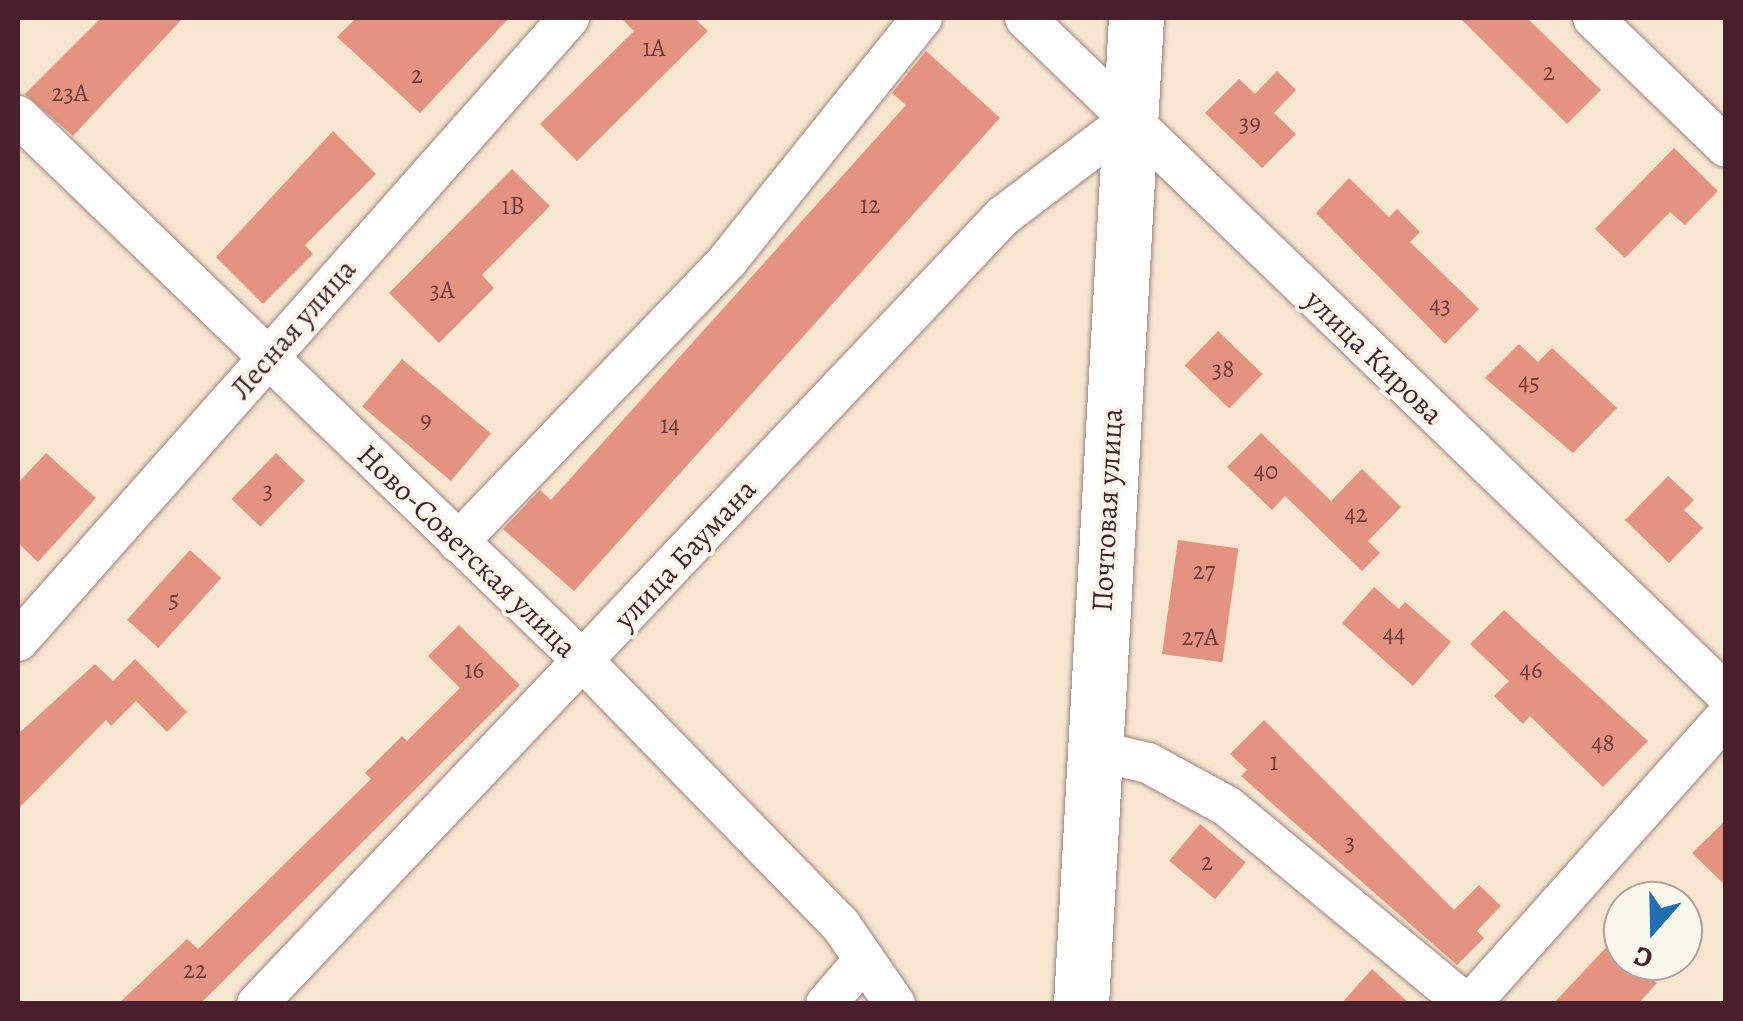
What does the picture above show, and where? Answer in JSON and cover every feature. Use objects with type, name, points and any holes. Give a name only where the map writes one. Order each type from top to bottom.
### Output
[{"type":"main road","name":"Почтовая улица","points":[[1080,1004],[1128,121],[1141,24]]},
{"type":"street","name":"Лесная улица","points":[[18,640],[569,18]]},
{"type":"street","points":[[458,542],[728,260],[922,18]]},
{"type":"street","name":"улица Кирова","points":[[1026,18],[1128,121],[1726,694]]},
{"type":"street","points":[[1594,18],[1726,147]]},
{"type":"street","name":"Ново-Советская улица","points":[[18,116],[584,662],[840,924],[895,1004]]},
{"type":"street","name":"улица Баумана","points":[[257,1004],[1003,216],[1128,121]]},
{"type":"street","points":[[1093,750],[1148,763],[1227,806],[1468,1004],[1726,717]]},
{"type":"street","points":[[826,1004],[864,960]]},
{"type":"building","points":[[101,18],[183,18],[73,136],[25,94]]},
{"type":"building","points":[[356,18],[509,18],[420,113],[337,37]]},
{"type":"building","points":[[621,18],[694,18],[708,31],[577,161],[540,124],[634,31]]},
{"type":"building","points":[[1460,18],[1527,18],[1601,90],[1567,124]]},
{"type":"building","points":[[926,51],[1000,118],[574,591],[503,529],[540,490],[551,500],[906,105],[892,93]]},
{"type":"building","points":[[1277,71],[1296,90],[1274,113],[1296,134],[1262,168],[1205,113],[1239,79],[1255,94]]},
{"type":"building","points":[[333,131],[376,174],[305,245],[313,254],[263,304],[216,257]]},
{"type":"building","points":[[1674,148],[1718,191],[1685,225],[1670,212],[1625,258],[1595,229]]},
{"type":"building","points":[[512,169],[550,206],[482,275],[494,288],[439,343],[389,293]]},
{"type":"building","points":[[1349,178],[1389,217],[1397,209],[1420,232],[1410,242],[1479,309],[1445,344],[1316,213]]},
{"type":"building","points":[[1218,331],[1263,374],[1229,409],[1185,366]]},
{"type":"building","points":[[1519,344],[1538,362],[1552,348],[1617,408],[1573,453],[1485,378]]},
{"type":"building","points":[[402,359],[491,434],[451,481],[362,406]]},
{"type":"building","points":[[1261,433],[1331,501],[1362,469],[1401,507],[1368,541],[1380,553],[1362,571],[1285,496],[1272,510],[1227,467]]},
{"type":"building","points":[[46,453],[96,498],[38,562],[18,543],[18,483]]},
{"type":"building","points":[[276,453],[305,481],[260,527],[232,499]]},
{"type":"building","points":[[1668,476],[1694,500],[1684,510],[1703,528],[1669,563],[1625,520]]},
{"type":"building","points":[[1178,540],[1238,548],[1222,662],[1162,654]]},
{"type":"building","points":[[190,550],[221,578],[158,648],[127,620]]},
{"type":"building","points":[[1374,587],[1399,609],[1405,602],[1451,642],[1413,686],[1342,623]]},
{"type":"building","points":[[1504,610],[1648,741],[1603,787],[1530,716],[1523,724],[1494,696],[1509,681],[1470,644]]},
{"type":"building","points":[[459,625],[520,685],[200,1004],[118,1004],[187,939],[198,949],[371,779],[365,773],[402,736],[407,741],[460,688],[428,656]]},
{"type":"building","points":[[135,659],[187,712],[167,732],[136,701],[111,726],[106,720],[18,809],[18,734],[95,664],[113,681]]},
{"type":"building","points":[[1264,720],[1454,910],[1479,885],[1501,906],[1477,931],[1484,938],[1457,965],[1241,776],[1247,770],[1230,754]]},
{"type":"building","points":[[1726,820],[1726,886],[1692,853]]},
{"type":"building","points":[[1200,824],[1246,863],[1215,899],[1169,861]]},
{"type":"building","points":[[1603,951],[1603,981],[1657,983],[1638,1004],[1553,1004]]},
{"type":"building","points":[[1372,969],[1410,1004],[1341,1004]]}]
